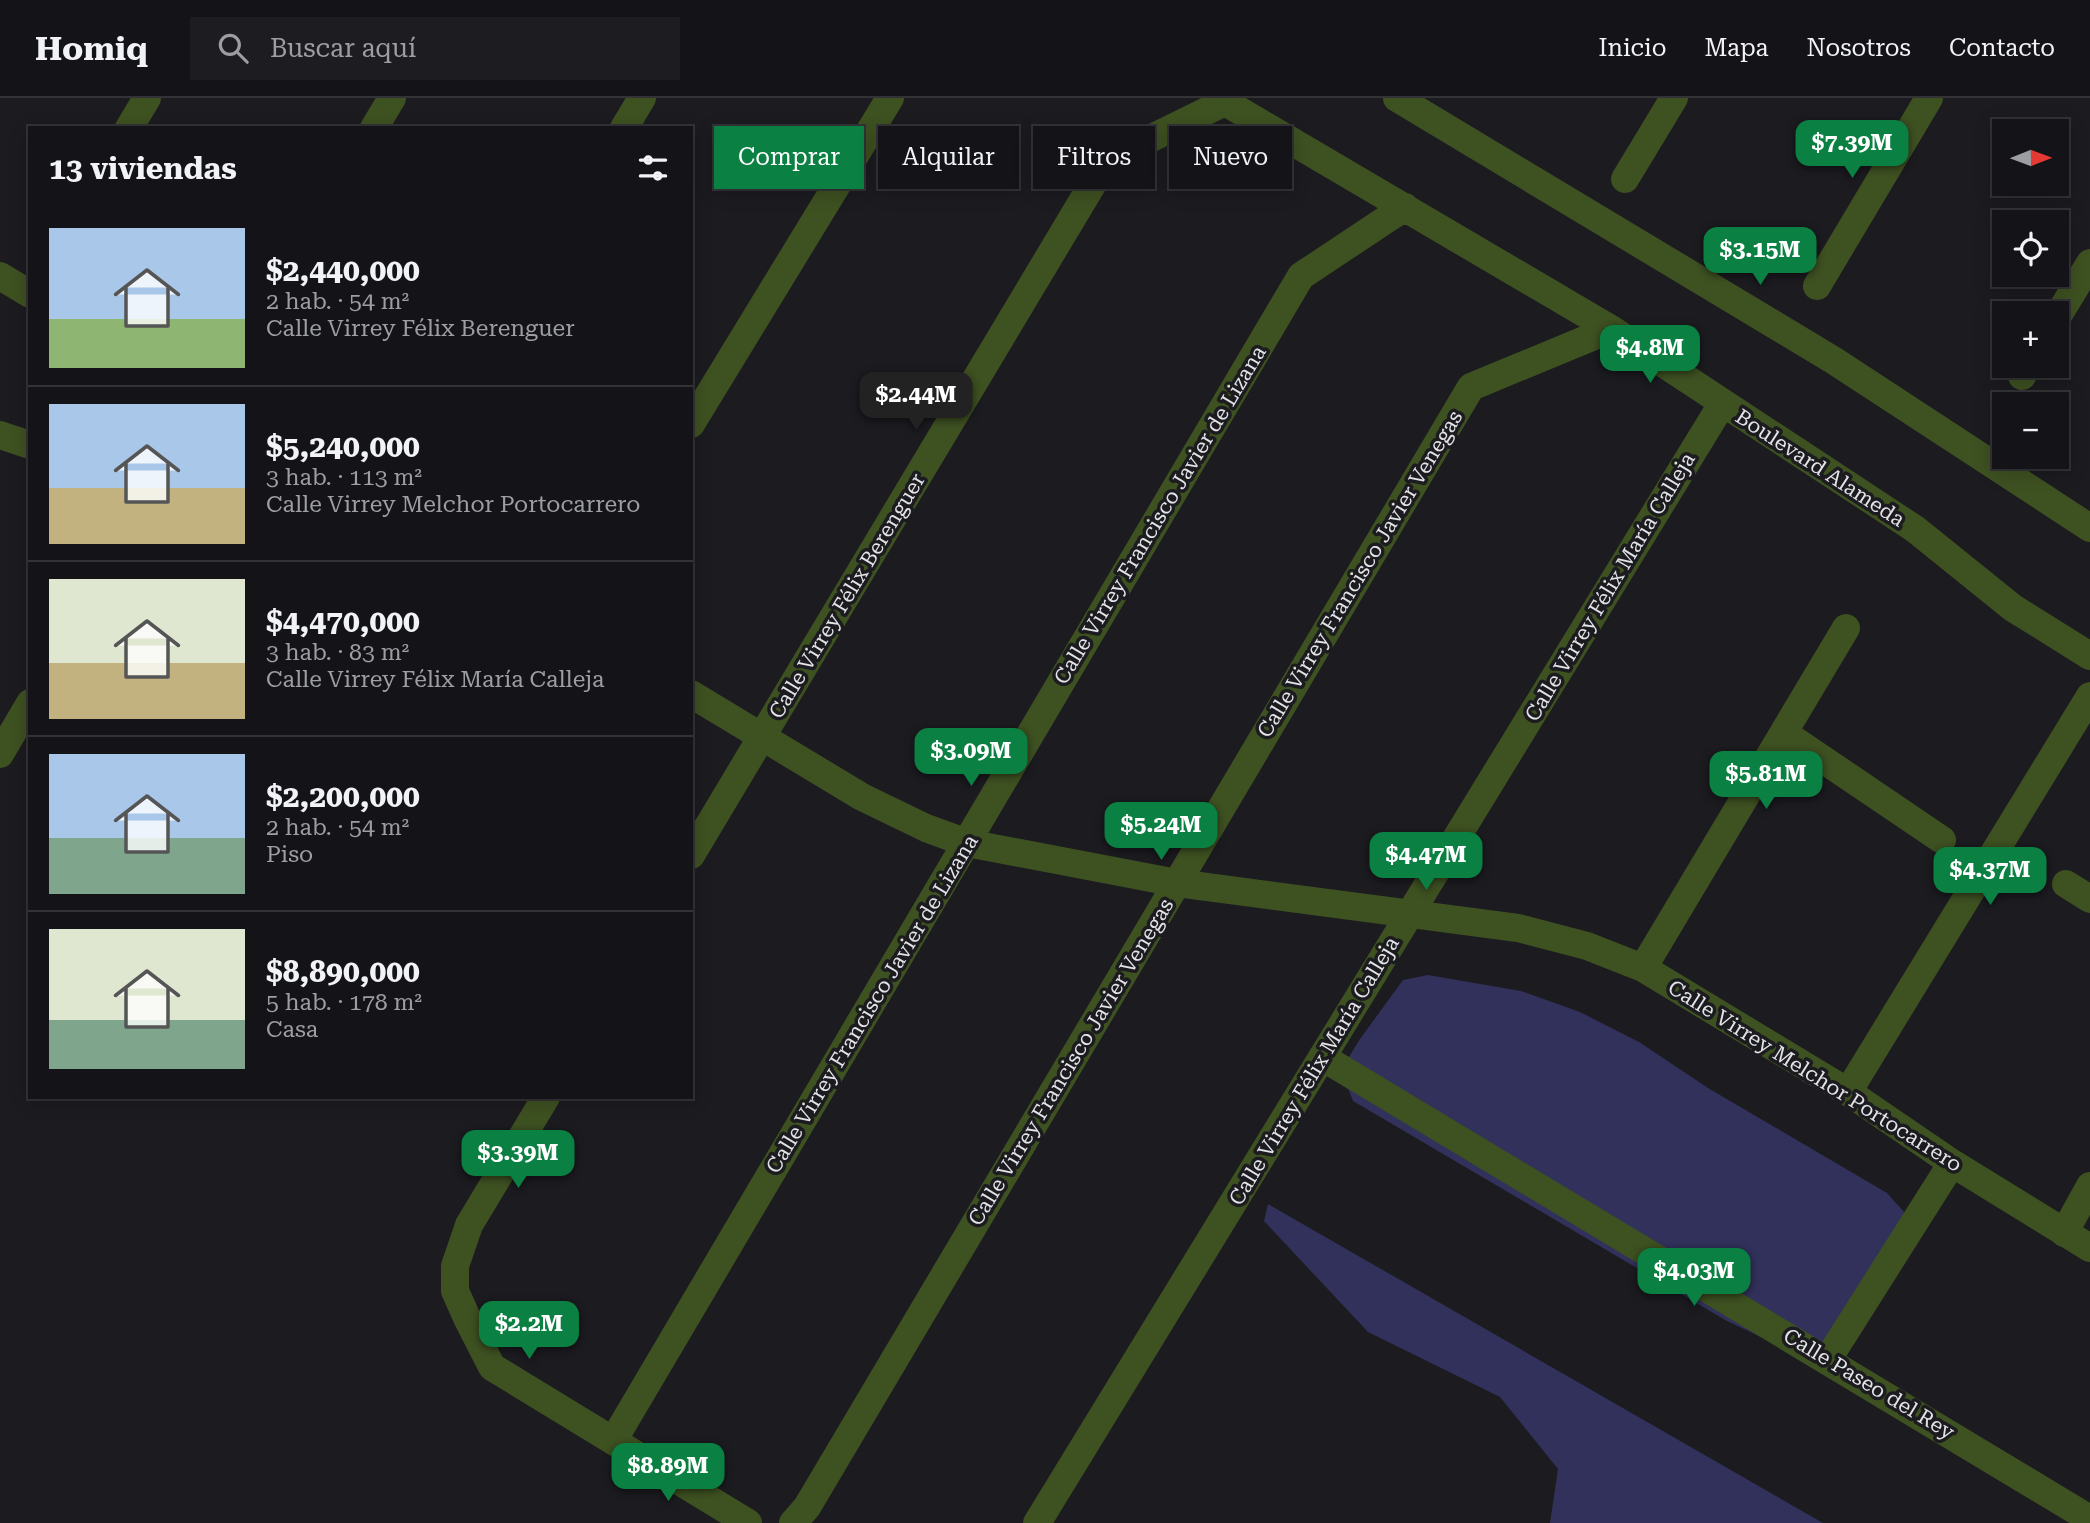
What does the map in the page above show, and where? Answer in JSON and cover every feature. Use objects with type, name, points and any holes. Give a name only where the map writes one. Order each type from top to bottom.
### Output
[{"type":"street","points":[[130,126],[146,98]]},
{"type":"street","points":[[375,126],[392,98]]},
{"type":"street","points":[[625,126],[642,98]]},
{"type":"street","points":[[693,421],[890,98]]},
{"type":"street","points":[[1397,98],[1833,360],[2090,528]]},
{"type":"street","points":[[1625,179],[1674,98]]},
{"type":"street","points":[[1817,286],[1929,98]]},
{"type":"street","name":"Boulevard Alameda","points":[[1221,100],[1611,329],[1915,529],[2013,608],[2090,656]]},
{"type":"street","name":"Calle Virrey Félix Berenguer","points":[[693,851],[1107,160],[1221,100]]},
{"type":"street","name":"Calle Virrey Francisco Javier de Lizana","points":[[613,1441],[1301,276],[1405,207]]},
{"type":"street","points":[[2068,301],[2088,270]]},
{"type":"street","points":[[0,276],[28,293]]},
{"type":"street","name":"Calle Virrey Francisco Javier Venegas","points":[[800,1515],[1471,387],[1611,329]]},
{"type":"street","name":"Calle Virrey Félix María Calleja","points":[[1037,1523],[1722,404]]},
{"type":"street","points":[[0,435],[28,444]]},
{"type":"street","points":[[1643,968],[1846,628]]},
{"type":"street","name":"Calle Virrey Melchor Portocarrero","points":[[693,695],[862,797],[926,828],[967,843],[1177,883],[1518,928],[1587,946],[1643,968],[1848,1092],[1952,1163],[2090,1248]]},
{"type":"street","points":[[1848,1092],[2090,696]]},
{"type":"street","points":[[0,754],[28,707]]},
{"type":"street","points":[[1784,733],[1942,840]]},
{"type":"street","points":[[2066,884],[2090,899]]},
{"type":"street","name":"Calle Paseo del Rey","points":[[1322,1057],[2090,1519]]},
{"type":"street","points":[[545,1099],[469,1225],[455,1266],[455,1291],[492,1367],[748,1523]]},
{"type":"street","points":[[1828,1359],[1952,1163]]},
{"type":"street","points":[[2064,1233],[2090,1186]]},
{"type":"shaded area","points":[[1428,975],[1521,991],[1580,1012],[1639,1042],[1708,1088],[1887,1193],[1905,1213],[1823,1350],[1801,1356],[1727,1321],[1353,1101],[1341,1070],[1403,980]]},
{"type":"shaded area","points":[[1268,1204],[1823,1523],[1550,1523],[1558,1469],[1500,1397],[1368,1332],[1264,1221]]}]
